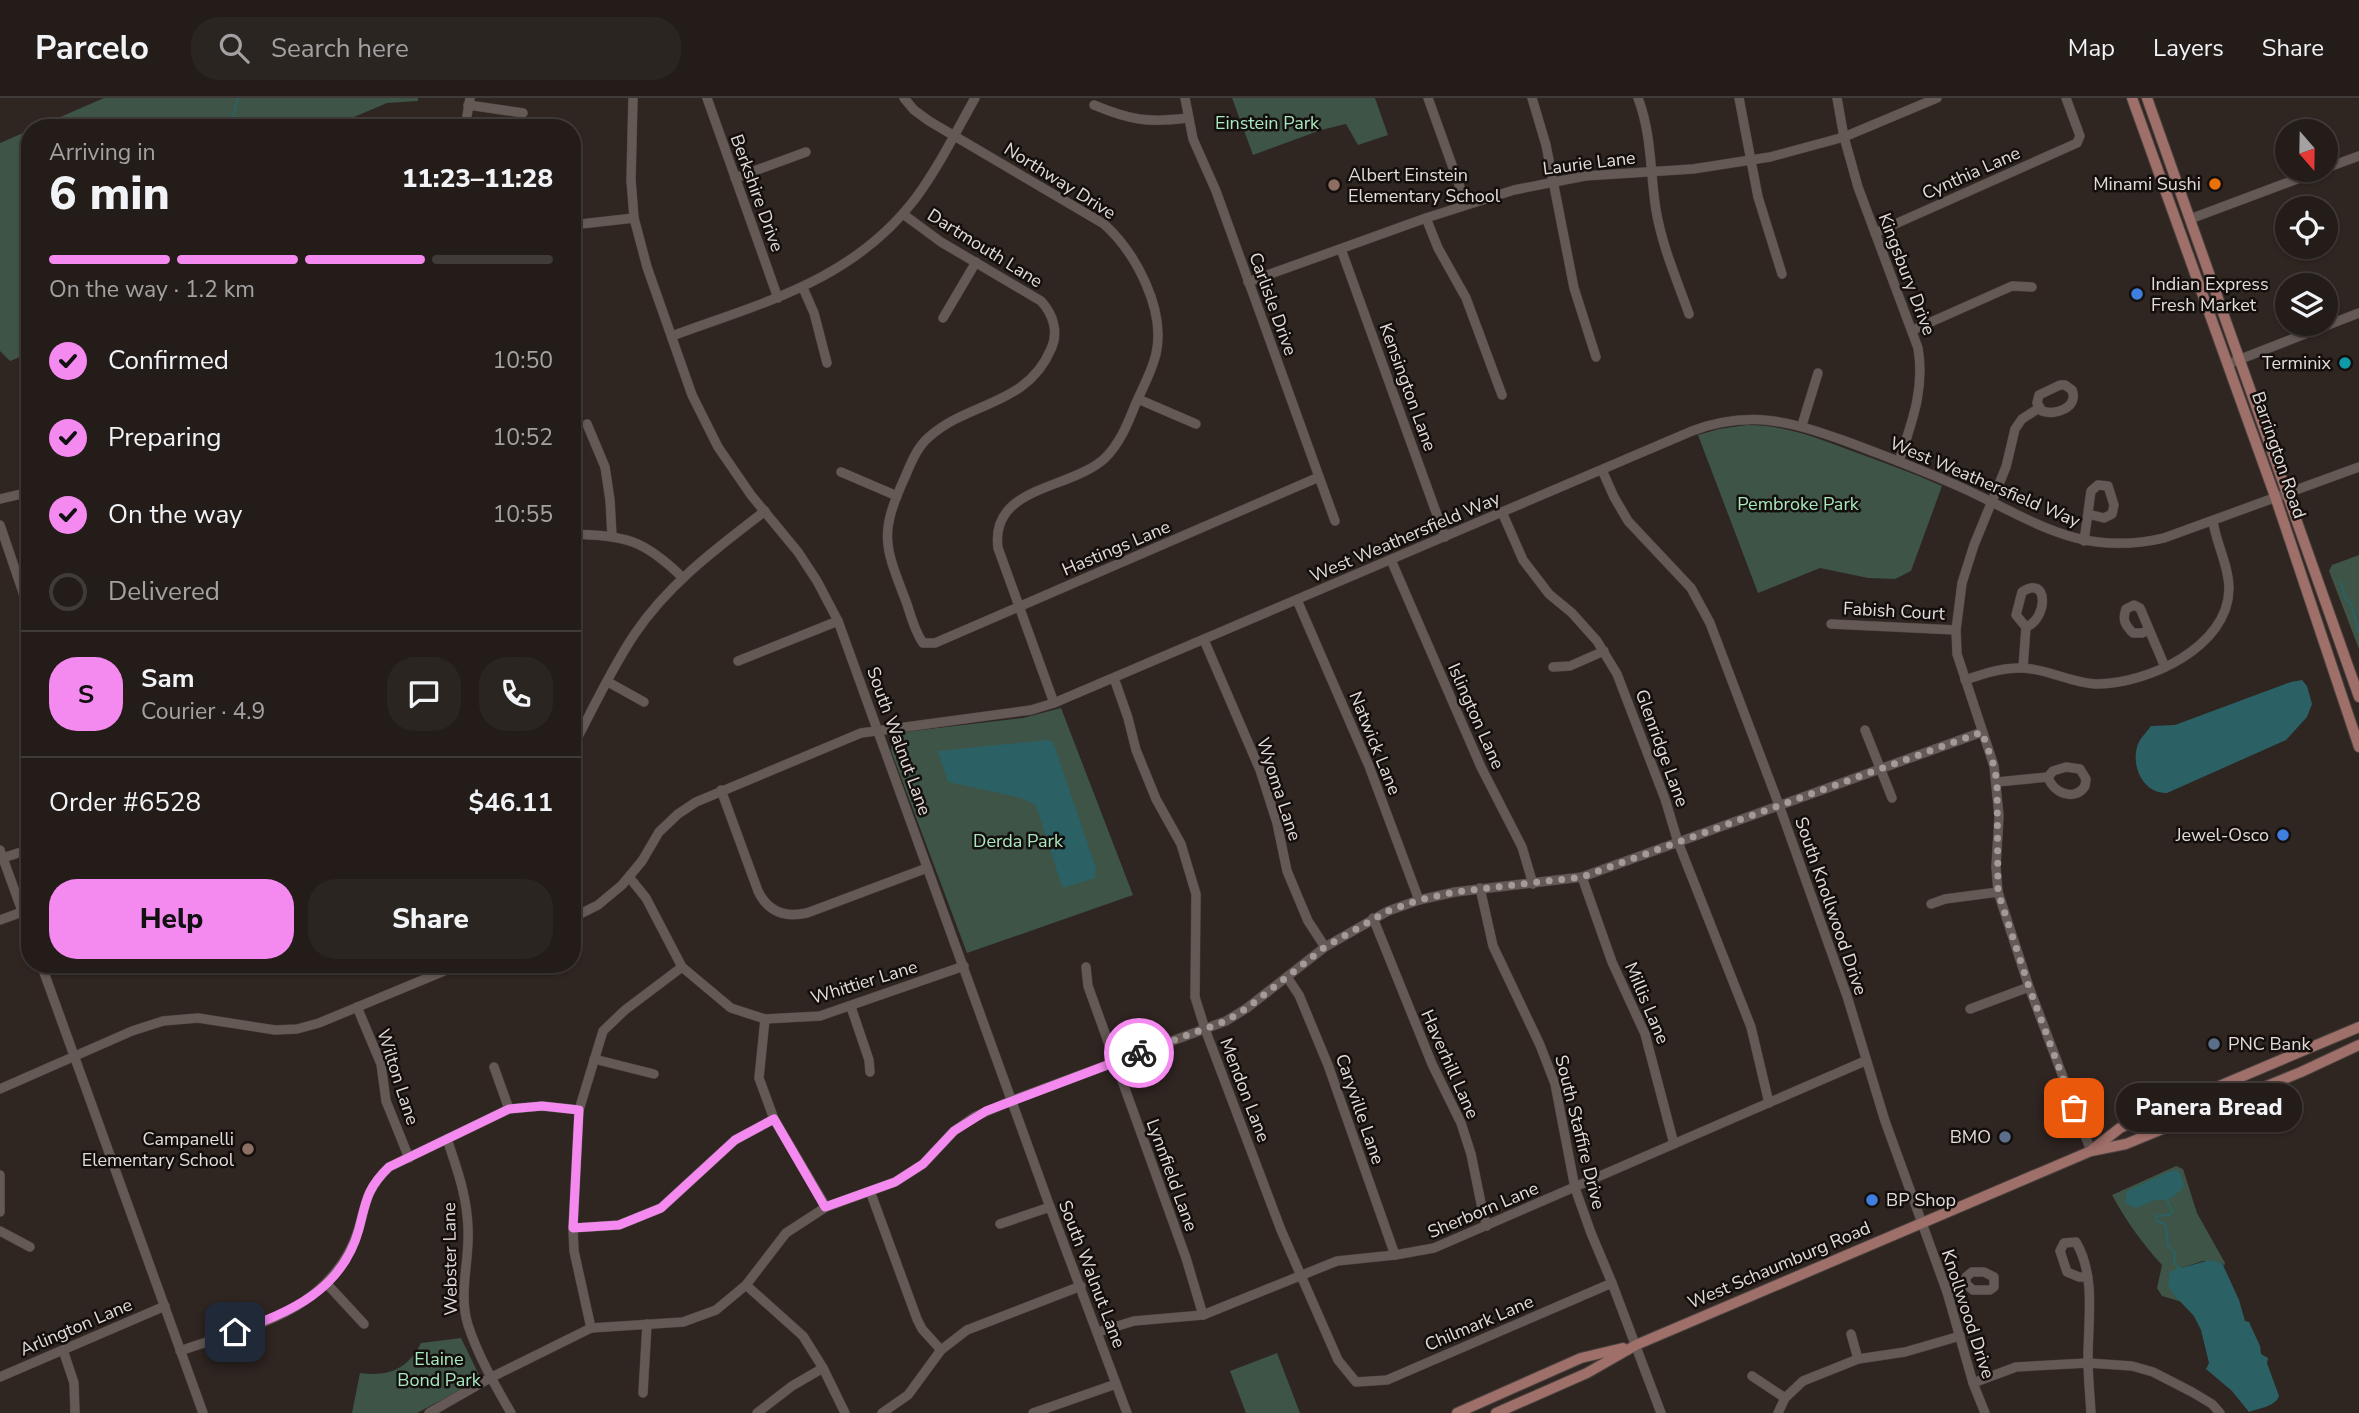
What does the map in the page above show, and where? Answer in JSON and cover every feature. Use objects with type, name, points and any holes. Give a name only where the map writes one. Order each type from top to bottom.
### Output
[{"type":"main road","name":"Barrington Road","points":[[2132,98],[2276,499],[2359,747]]},
{"type":"main road","name":"Barrington Road","points":[[2147,98],[2359,697]]},
{"type":"main road","name":"West Schaumburg Road","points":[[2091,1151],[2120,1128],[2359,1027]]},
{"type":"main road","name":"West Schaumburg Road","points":[[1496,1413],[1587,1373],[1636,1345],[2091,1151],[2126,1144],[2282,1080],[2359,1045]]},
{"type":"main road","points":[[2278,1061],[2282,1080]]},
{"type":"main road","name":"West Schaumburg Road","points":[[1457,1413],[1581,1358],[1636,1345]]},
{"type":"street","name":"South Walnut Lane","points":[[633,98],[631,180],[634,218],[647,267],[692,395],[718,447],[738,478],[807,566],[838,621],[1127,1413]]},
{"type":"street","name":"Berkshire Drive","points":[[707,98],[778,298]]},
{"type":"street","name":"Northway Drive","points":[[904,98],[920,115],[1093,215],[1114,233],[1130,252],[1142,276],[1158,326],[1156,354],[1117,444],[1103,460],[1077,475],[1020,499],[1003,515],[998,531],[999,548],[1054,703]]},
{"type":"street","points":[[672,336],[803,288],[859,254],[903,214],[922,189],[975,98]]},
{"type":"street","name":"Carlisle Drive","points":[[1185,98],[1193,139],[1216,191],[1335,521]]},
{"type":"street","points":[[1428,98],[1466,204]]},
{"type":"street","points":[[1532,98],[1543,133],[1574,288],[1596,357]]},
{"type":"street","points":[[1638,98],[1648,133],[1660,232],[1689,314]]},
{"type":"street","points":[[1739,98],[1763,216],[1782,274]]},
{"type":"street","name":"Kingsbury Drive","points":[[1836,98],[1844,137],[1875,233],[1913,330],[1920,357],[1921,386],[1915,416],[1899,461]]},
{"type":"street","name":"Laurie Lane","points":[[1248,282],[1466,204],[1514,190],[1586,176],[1750,161],[1792,152],[1844,137],[1937,98]]},
{"type":"street","name":"Cynthia Lane","points":[[1875,233],[2071,147],[2079,141],[2080,135],[2066,98]]},
{"type":"street","points":[[469,102],[523,113]]},
{"type":"street","points":[[1094,104],[1122,117],[1145,121],[1187,118]]},
{"type":"street","points":[[735,178],[806,152]]},
{"type":"street","points":[[2338,164],[2359,156]]},
{"type":"street","points":[[2190,219],[2289,182]]},
{"type":"street","name":"Dartmouth Lane","points":[[903,214],[929,234],[1041,300],[1053,321],[1053,345],[1042,365],[1021,388],[946,425],[926,439],[914,456],[897,496],[887,524],[888,548],[919,638],[925,644]]},
{"type":"street","points":[[581,224],[634,218]]},
{"type":"street","points":[[1426,218],[1438,248],[1466,298],[1502,395]]},
{"type":"street","name":"Kensington Lane","points":[[1341,249],[1445,537]]},
{"type":"street","points":[[943,318],[976,262]]},
{"type":"street","points":[[1913,330],[2012,286],[2032,287]]},
{"type":"street","points":[[803,288],[814,313],[827,363]]},
{"type":"street","points":[[2228,364],[2359,313]]},
{"type":"street","points":[[1802,425],[1818,373]]},
{"type":"street","points":[[1138,399],[1196,424]]},
{"type":"street","points":[[2039,408],[2022,419],[2015,429],[2006,467],[1973,545],[1962,583],[1956,630],[1957,654],[1997,782],[1998,892],[2029,987],[2091,1151]]},
{"type":"street","name":"West Weathersfield Way","points":[[581,913],[606,900],[629,877],[659,832],[670,821],[696,802],[721,790],[861,733],[1031,710],[1054,703],[1692,431],[1720,422],[1767,419],[1802,425],[1899,461],[2048,529],[2105,545],[2134,544],[2164,538],[2359,467]]},
{"type":"street","points":[[587,425],[606,467],[612,536]]},
{"type":"street","name":"South Knollwood Drive","points":[[1602,470],[1628,521],[1690,587],[1701,603],[1722,652],[1847,996],[1865,1061],[1921,1224]]},
{"type":"street","points":[[841,472],[897,496]]},
{"type":"street","name":"Hastings Lane","points":[[925,644],[935,643],[1020,607],[1319,477]]},
{"type":"street","points":[[0,499],[21,494]]},
{"type":"street","points":[[581,732],[633,636],[682,577],[765,511]]},
{"type":"street","name":"Glenridge Lane","points":[[1502,512],[1523,559],[1549,594],[1572,613],[1604,652],[1624,690],[1678,842],[1751,1027],[1769,1103]]},
{"type":"street","points":[[2084,541],[2088,514]]},
{"type":"street","points":[[1965,680],[1996,671],[2023,668],[2095,684],[2123,681],[2165,667],[2187,655],[2210,637],[2223,617],[2229,593],[2229,573],[2213,521]]},
{"type":"street","points":[[0,524],[21,586]]},
{"type":"street","points":[[581,534],[612,536],[637,542],[659,555],[682,577]]},
{"type":"street","name":"Islington Lane","points":[[1391,560],[1481,767],[1522,847],[1532,884]]},
{"type":"street","name":"Natwick Lane","points":[[1297,600],[1369,766],[1419,900]]},
{"type":"street","points":[[738,661],[838,621]]},
{"type":"street","name":"Fabish Court","points":[[1831,624],[1956,630]]},
{"type":"street","points":[[2023,668],[2026,627]]},
{"type":"street","points":[[2149,630],[2165,667]]},
{"type":"street","name":"Wyoma Lane","points":[[1204,639],[1261,770],[1277,823],[1287,871],[1308,921],[1325,947]]},
{"type":"street","points":[[1553,667],[1570,666],[1604,652]]},
{"type":"street","name":"Mendon Lane","points":[[1114,678],[1136,750],[1156,799],[1181,844],[1196,894],[1195,998],[1205,1029],[1281,1230],[1338,1360],[1356,1382]]},
{"type":"street","points":[[608,682],[644,702]]},
{"type":"street","points":[[1865,730],[1892,798]]},
{"type":"street","points":[[429,1413],[490,1378],[591,1328],[683,1322],[716,1310],[746,1284],[786,1233],[825,1207],[895,1182],[923,1164],[954,1131],[974,1117],[1226,1021],[1247,1008],[1325,947],[1373,918],[1419,900],[1480,888],[1582,877],[1982,732]]},
{"type":"street","points":[[1997,782],[2048,777]]},
{"type":"street","points":[[721,790],[758,891],[764,902],[777,912],[792,915],[807,913],[927,868]]},
{"type":"street","points":[[21,851],[1,854],[21,909]]},
{"type":"street","name":"Whittier Lane","points":[[629,877],[646,898],[682,967],[706,989],[732,1007],[765,1019],[820,1016],[964,966]]},
{"type":"street","name":"Millis Lane","points":[[1582,877],[1612,962],[1645,1034],[1674,1143]]},
{"type":"street","name":"South Staffire Drive","points":[[1480,888],[1493,946],[1540,1045],[1555,1084],[1575,1188],[1661,1413]]},
{"type":"street","points":[[1931,904],[1998,892]]},
{"type":"street","points":[[0,920],[21,912]]},
{"type":"street","name":"Haverhill Lane","points":[[1373,918],[1427,1053],[1461,1124],[1488,1226]]},
{"type":"street","points":[[591,1328],[574,1251],[579,1110],[603,1031],[625,1010],[682,967]]},
{"type":"street","name":"Lynnfield Lane","points":[[1086,967],[1087,986],[1186,1258],[1203,1315]]},
{"type":"street","points":[[44,973],[203,1413]]},
{"type":"street","points":[[0,1089],[163,1021],[198,1018],[260,1030],[287,1030],[319,1023],[439,973]]},
{"type":"street","name":"Caryville Lane","points":[[1287,977],[1299,995],[1325,1056],[1395,1255]]},
{"type":"street","points":[[1970,1009],[2029,987]]},
{"type":"street","name":"Wilton Lane","points":[[357,1007],[381,1065],[386,1101],[409,1158]]},
{"type":"street","points":[[851,1007],[869,1060],[870,1072]]},
{"type":"street","points":[[765,1019],[759,1078],[774,1119],[825,1207]]},
{"type":"street","points":[[594,1059],[654,1074]]},
{"type":"street","name":"Sherborn Lane","points":[[1098,1332],[1134,1321],[1203,1315],[1300,1274],[1349,1258],[1395,1255],[1434,1248],[1865,1061]]},
{"type":"street","points":[[494,1067],[509,1109]]},
{"type":"street","points":[[180,1351],[285,1314],[303,1304],[327,1284],[354,1242],[365,1199],[375,1181],[389,1167],[509,1109],[542,1106],[579,1110]]},
{"type":"street","points":[[573,1228],[619,1225],[661,1208],[735,1140],[774,1119]]},
{"type":"street","name":"Webster Lane","points":[[447,1139],[464,1190],[469,1230],[463,1283],[467,1324],[490,1378],[511,1413]]},
{"type":"street","points":[[0,1175],[0,1212]]},
{"type":"street","points":[[870,1191],[917,1319],[922,1329],[941,1350]]},
{"type":"street","points":[[1000,1224],[1050,1207]]},
{"type":"street","name":"Knollwood Drive","points":[[1921,1224],[1947,1292],[1984,1413]]},
{"type":"street","points":[[0,1231],[30,1247]]},
{"type":"street","points":[[2088,1277],[2091,1413]]},
{"type":"street","name":"Chilmark Lane","points":[[1356,1382],[1387,1380],[1612,1283]]},
{"type":"street","points":[[327,1284],[364,1324]]},
{"type":"street","points":[[746,1284],[803,1336],[823,1368],[845,1413]]},
{"type":"street","points":[[1947,1292],[1966,1284]]},
{"type":"street","points":[[882,1413],[908,1395],[941,1350],[967,1330],[1081,1286]]},
{"type":"street","name":"Arlington Lane","points":[[0,1377],[164,1306]]},
{"type":"street","points":[[643,1393],[647,1324]]},
{"type":"street","points":[[1851,1335],[1858,1359]]},
{"type":"street","points":[[1778,1413],[1785,1398],[1803,1381],[1858,1359],[1905,1352],[1960,1336]]},
{"type":"street","points":[[63,1349],[75,1383],[75,1413]]},
{"type":"street","points":[[1973,1382],[2016,1367],[2088,1363],[2132,1366],[2145,1369],[2206,1400],[2220,1413]]},
{"type":"street","points":[[757,1413],[792,1386],[823,1368]]},
{"type":"street","points":[[1752,1376],[1785,1398]]},
{"type":"street","points":[[1033,1413],[1116,1384]]},
{"type":"green space","points":[[104,98],[418,98],[418,101],[387,103],[349,119],[56,119]]},
{"type":"green space","name":"Einstein Park","points":[[1232,98],[1375,98],[1388,135],[1358,145],[1346,124],[1321,130],[1253,155]]},
{"type":"green space","points":[[21,134],[21,357],[10,361],[0,351],[0,143]]},
{"type":"green space","name":"Pembroke Park","points":[[1747,425],[1775,427],[1813,437],[1942,486],[1911,571],[1895,579],[1868,578],[1820,568],[1758,593],[1698,435]]},
{"type":"green space","points":[[2359,555],[2359,649],[2329,571],[2332,565]]},
{"type":"green space","name":"Derda Park","points":[[1061,708],[1133,895],[967,953],[891,751],[892,741],[904,732],[1023,718]]},
{"type":"green space","points":[[2176,1166],[2183,1169],[2197,1213],[2225,1263],[2224,1266],[2222,1263],[2203,1261],[2181,1268],[2173,1294],[2182,1302],[2162,1296],[2157,1288],[2162,1265],[2135,1232],[2112,1195]]},
{"type":"green space","name":"Elaine Bond Park","points":[[461,1338],[481,1379],[417,1413],[352,1413],[360,1373],[380,1374],[396,1369],[410,1359],[421,1343]]},
{"type":"green space","points":[[1277,1353],[1300,1413],[1246,1413],[1230,1371]]},
{"type":"water","points":[[2302,680],[2307,686],[2312,704],[2307,717],[2286,740],[2167,793],[2151,789],[2141,777],[2137,769],[2136,752],[2139,741],[2151,726],[2175,725]]},
{"type":"water","points":[[1048,740],[1053,742],[1096,868],[1095,878],[1065,887],[1062,887],[1036,805],[1021,798],[948,782],[938,751]]},
{"type":"water","points":[[2177,1170],[2184,1186],[2171,1198],[2136,1207],[2125,1202],[2127,1191]]},
{"type":"water","points":[[2210,1260],[2222,1263],[2239,1300],[2245,1321],[2249,1322],[2261,1354],[2268,1358],[2267,1363],[2279,1396],[2274,1403],[2266,1407],[2249,1412],[2232,1391],[2206,1369],[2209,1363],[2201,1330],[2194,1316],[2173,1294],[2168,1284],[2170,1271],[2176,1270],[2177,1266],[2181,1268]]},
{"type":"waterway","points":[[232,119],[238,98]]},
{"type":"waterway","points":[[2341,582],[2345,598],[2351,604],[2359,633]]},
{"type":"waterway","points":[[2167,1200],[2173,1212],[2157,1216],[2156,1220],[2166,1225],[2168,1246],[2175,1252],[2174,1262],[2177,1266]]},
{"type":"way so far","points":[[1139,1053],[1226,1021],[1341,936],[1388,911],[1419,900],[1455,892],[1582,877],[1982,732],[1997,782],[1998,892],[2029,987],[2074,1108]]},
{"type":"place","name":"Minami Sushi","points":[[2215,184]]},
{"type":"place","name":"Albert Einstein Elementary School","points":[[1334,185]]},
{"type":"place","name":"Indian Express Fresh Market","points":[[2137,294]]},
{"type":"place","name":"Terminix","points":[[2345,363]]},
{"type":"place","name":"Jewel-Osco","points":[[2283,835]]},
{"type":"place","name":"PNC Bank","points":[[2214,1044]]},
{"type":"place","name":"Panera Bread","points":[[2074,1108]]},
{"type":"place","name":"BMO","points":[[2005,1137]]},
{"type":"place","name":"Campanelli Elementary School","points":[[248,1149]]},
{"type":"place","name":"BP Shop","points":[[1872,1200]]},
{"type":"route","points":[[235,1332],[295,1309],[327,1284],[354,1242],[365,1199],[375,1181],[389,1167],[509,1109],[542,1106],[579,1110],[573,1228],[619,1225],[661,1208],[735,1140],[774,1119],[825,1207],[895,1182],[923,1164],[964,1123],[986,1111],[1139,1053]]}]
